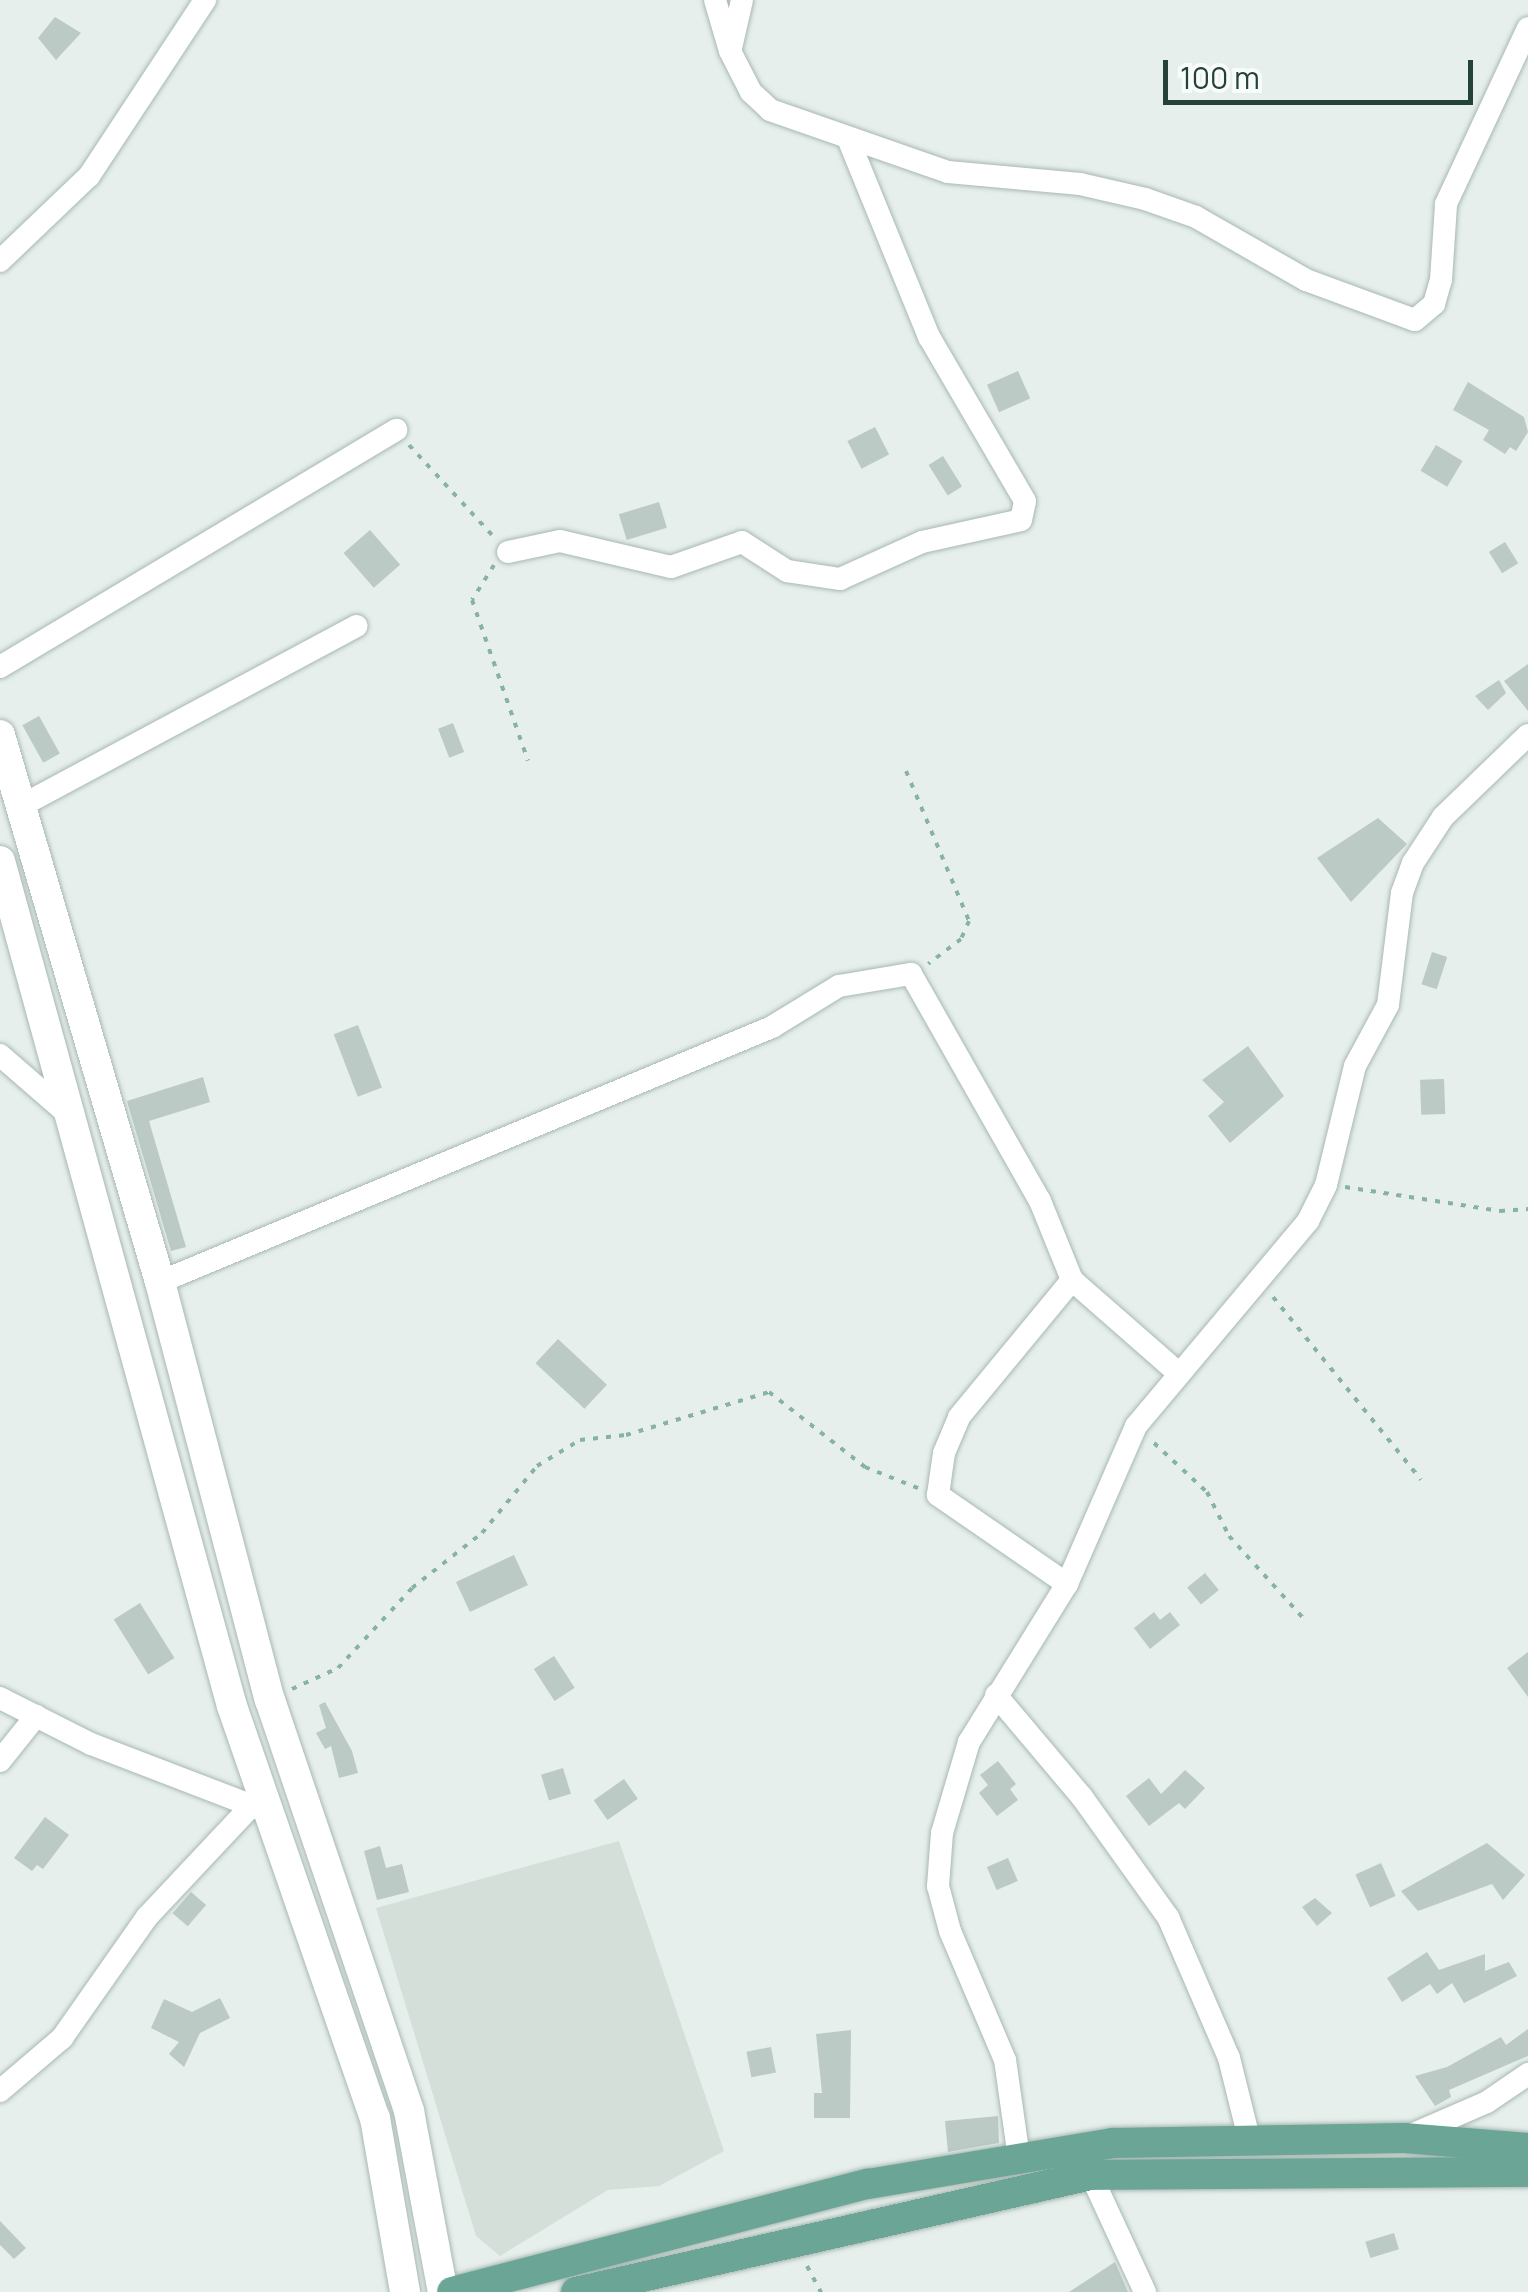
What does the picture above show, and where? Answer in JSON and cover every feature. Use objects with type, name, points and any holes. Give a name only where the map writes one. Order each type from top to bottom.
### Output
[{"type":"main road","points":[[452,2292],[868,2184],[1113,2142],[1404,2138],[1528,2148]]},
{"type":"main road","points":[[576,2292],[1092,2175],[1528,2172]]},
{"type":"street","points":[[0,260],[89,176],[205,0]]},
{"type":"street","points":[[715,0],[730,51],[751,92],[770,110],[948,172],[1080,184],[1145,199],[1196,217],[1306,280],[1415,320],[1434,304],[1441,280],[1446,204],[1528,28]]},
{"type":"street","points":[[730,51],[742,0]]},
{"type":"street","points":[[508,552],[560,540],[671,567],[742,542],[786,572],[840,579],[922,542],[1021,520],[1025,501],[930,338],[848,139]]},
{"type":"street","points":[[0,667],[396,430]]},
{"type":"street","points":[[20,808],[357,626]]},
{"type":"street","points":[[0,735],[160,1282],[270,1700],[409,2111],[443,2292]]},
{"type":"street","points":[[1019,2158],[1005,2060],[950,1931],[938,1886],[942,1832],[968,1742],[1067,1584],[1136,1426],[1176,1371],[1259,1284],[1308,1220],[1326,1185],[1355,1066],[1388,1005],[1402,892],[1413,862],[1443,817],[1528,735]]},
{"type":"street","points":[[0,860],[258,1808],[375,2118],[400,2233],[405,2292]]},
{"type":"street","points":[[160,1282],[772,1027],[839,986],[911,974],[1040,1202],[1072,1280],[1176,1371]]},
{"type":"street","points":[[0,1055],[70,1115]]},
{"type":"street","points":[[1067,1584],[938,1495],[944,1453],[960,1418],[1072,1280]]},
{"type":"street","points":[[996,1695],[1082,1797],[1168,1917],[1229,2058],[1249,2138]]},
{"type":"street","points":[[0,1698],[258,1808]]},
{"type":"street","points":[[0,1762],[36,1716]]},
{"type":"street","points":[[3,2082],[62,2038],[147,1917],[258,1808]]},
{"type":"street","points":[[1404,2138],[1487,2102],[1528,2074]]},
{"type":"street","points":[[1092,2175],[1146,2292]]},
{"type":"path","points":[[396,430],[508,552],[474,588],[472,600],[528,761]]},
{"type":"path","points":[[906,771],[969,921],[962,939],[911,974]]},
{"type":"path","points":[[1326,1185],[1500,1211],[1528,1208]]},
{"type":"path","points":[[1259,1284],[1421,1480]]},
{"type":"path","points":[[270,1700],[338,1668],[412,1588],[482,1533],[537,1466],[580,1440],[626,1435],[769,1392],[865,1466],[938,1495]]},
{"type":"path","points":[[1136,1426],[1207,1492],[1229,1536],[1303,1618]]},
{"type":"shaded area","points":[[619,1841],[724,2151],[659,2186],[608,2190],[500,2256],[476,2236],[376,1908]]},
{"type":"building","points":[[55,17],[81,33],[56,60],[38,38]]},
{"type":"building","points":[[1018,371],[1030,398],[999,412],[987,385]]},
{"type":"building","points":[[1468,382],[1524,417],[1528,432],[1516,451],[1510,447],[1505,454],[1483,440],[1489,430],[1453,410]]},
{"type":"building","points":[[875,427],[889,455],[861,469],[847,441]]},
{"type":"building","points":[[1436,445],[1463,461],[1447,487],[1421,471]]},
{"type":"building","points":[[943,456],[962,487],[948,496],[929,465]]},
{"type":"building","points":[[659,502],[667,528],[627,540],[619,514]]},
{"type":"building","points":[[370,530],[400,565],[374,588],[344,553]]},
{"type":"building","points":[[1505,542],[1518,563],[1502,573],[1489,552]]},
{"type":"building","points":[[1528,664],[1528,711],[1504,681]]},
{"type":"building","points":[[1499,680],[1506,693],[1488,710],[1475,696]]},
{"type":"building","points":[[39,716],[60,754],[43,763],[22,725]]},
{"type":"building","points":[[453,723],[464,752],[449,758],[438,729]]},
{"type":"building","points":[[1378,818],[1407,844],[1351,902],[1317,858]]},
{"type":"building","points":[[1432,952],[1447,957],[1437,989],[1421,984]]},
{"type":"building","points":[[358,1025],[382,1088],[358,1097],[334,1034]]},
{"type":"building","points":[[1248,1046],[1284,1096],[1230,1143],[1208,1116],[1224,1102],[1202,1080]]},
{"type":"building","points":[[203,1077],[210,1102],[149,1121],[186,1247],[171,1251],[127,1101]]},
{"type":"building","points":[[1444,1079],[1445,1114],[1421,1115],[1420,1080]]},
{"type":"building","points":[[558,1339],[607,1385],[584,1409],[535,1363]]},
{"type":"building","points":[[514,1555],[528,1585],[470,1612],[456,1582]]},
{"type":"building","points":[[1205,1573],[1219,1590],[1201,1605],[1187,1587]]},
{"type":"building","points":[[140,1603],[174,1658],[148,1675],[114,1619]]},
{"type":"building","points":[[1154,1612],[1160,1620],[1170,1612],[1180,1625],[1150,1649],[1134,1628]]},
{"type":"building","points":[[1528,1652],[1528,1697],[1507,1668]]},
{"type":"building","points":[[554,1656],[575,1688],[555,1701],[534,1669]]},
{"type":"building","points":[[325,1702],[352,1751],[358,1773],[339,1778],[331,1746],[325,1749],[316,1733],[326,1728],[319,1705]]},
{"type":"building","points":[[998,1761],[1016,1784],[1010,1789],[1018,1800],[997,1816],[979,1793],[988,1785],[980,1775]]},
{"type":"building","points":[[563,1768],[571,1794],[549,1801],[541,1775]]},
{"type":"building","points":[[1185,1770],[1205,1788],[1185,1809],[1179,1803],[1149,1826],[1126,1796],[1149,1778],[1161,1794]]},
{"type":"building","points":[[624,1779],[638,1799],[607,1820],[594,1800]]},
{"type":"building","points":[[45,1817],[69,1835],[43,1869],[37,1865],[32,1871],[14,1858]]},
{"type":"building","points":[[1487,1843],[1525,1875],[1503,1900],[1492,1884],[1418,1911],[1401,1891]]},
{"type":"building","points":[[380,1846],[386,1868],[402,1864],[409,1892],[377,1900],[364,1851]]},
{"type":"building","points":[[1008,1858],[1018,1881],[997,1890],[987,1867]]},
{"type":"building","points":[[1381,1863],[1396,1896],[1370,1907],[1355,1874]]},
{"type":"building","points":[[191,1892],[206,1905],[188,1926],[173,1913]]},
{"type":"building","points":[[1315,1898],[1332,1913],[1317,1926],[1302,1907]]},
{"type":"building","points":[[1427,1952],[1439,1970],[1485,1954],[1485,1971],[1509,1962],[1517,1976],[1464,2003],[1452,1983],[1437,1994],[1430,1984],[1402,2002],[1387,1978]]},
{"type":"building","points":[[220,1998],[230,2018],[200,2033],[184,2067],[169,2054],[179,2042],[151,2028],[164,1999],[192,2012]]},
{"type":"building","points":[[1528,2029],[1528,2056],[1449,2090],[1451,2097],[1435,2106],[1415,2076],[1447,2067],[1501,2037],[1506,2045]]},
{"type":"building","points":[[851,2030],[850,2118],[814,2118],[814,2093],[822,2093],[816,2034]]},
{"type":"building","points":[[771,2047],[776,2073],[751,2077],[746,2052]]},
{"type":"building","points":[[998,2116],[999,2143],[948,2152],[945,2121]]},
{"type":"building","points":[[0,2221],[26,2248],[14,2259],[0,2245]]},
{"type":"building","points":[[1394,2233],[1399,2249],[1370,2258],[1365,2242]]},
{"type":"building","points":[[1115,2262],[1128,2292],[1069,2292]]}]
